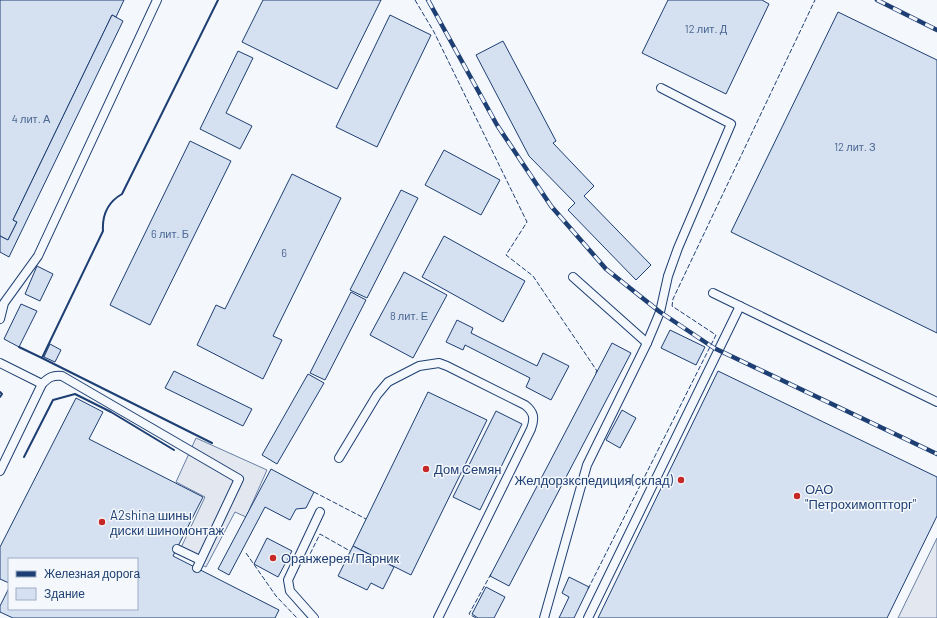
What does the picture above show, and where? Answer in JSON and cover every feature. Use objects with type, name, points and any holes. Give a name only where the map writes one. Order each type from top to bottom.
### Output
[{"type":"lane","points":[[0,319],[2,303],[38,256],[157,0]]},
{"type":"lane","points":[[544,618],[587,465],[647,343],[660,312],[668,276],[678,248],[731,124],[661,88]]},
{"type":"lane","points":[[573,276],[647,343]]},
{"type":"lane","points":[[713,293],[937,402]]},
{"type":"lane","points":[[588,618],[740,306]]},
{"type":"lane","points":[[0,363],[42,384]]},
{"type":"lane","points":[[339,458],[377,395],[388,382],[419,366],[439,363],[447,366],[526,405],[531,410],[534,422],[532,429],[438,618]]},
{"type":"lane","points":[[0,471],[42,384],[48,378],[62,376],[240,479],[198,564],[177,548]]},
{"type":"lane","points":[[314,618],[290,591],[288,580],[292,568],[320,512]]},
{"type":"shaded area","points":[[196,438],[267,470],[246,517],[235,512],[206,567],[178,554],[205,497],[176,482]]},
{"type":"shaded area","points":[[937,538],[937,618],[898,618]]},
{"type":"building","points":[[0,0],[124,0],[116,17],[112,15],[13,220],[17,222],[8,240],[0,236]]},
{"type":"building","points":[[263,0],[381,0],[337,89],[242,42]]},
{"type":"building","points":[[668,0],[762,0],[769,4],[726,94],[642,53]]},
{"type":"building","points":[[838,12],[937,60],[937,333],[731,232]]},
{"type":"building","points":[[112,15],[123,21],[9,257],[0,252],[0,236],[8,240],[17,222],[13,220]]},
{"type":"building","points":[[390,15],[431,35],[377,147],[336,127]]},
{"type":"building","points":[[503,41],[556,141],[553,143],[594,186],[584,196],[651,265],[636,280],[568,210],[575,203],[529,156],[476,55]]},
{"type":"building","points":[[238,51],[253,58],[226,113],[252,126],[240,149],[200,129]]},
{"type":"building","points":[[190,141],[231,161],[150,325],[110,305]]},
{"type":"building","points":[[444,150],[500,180],[481,215],[425,185]]},
{"type":"building","points":[[292,174],[341,198],[273,336],[282,340],[263,379],[197,345],[216,305],[225,309]]},
{"type":"building","points":[[401,190],[418,198],[367,298],[350,290]]},
{"type":"building","points":[[444,236],[525,281],[503,322],[422,277]]},
{"type":"building","points":[[37,266],[53,274],[40,301],[25,294]]},
{"type":"building","points":[[404,272],[447,295],[413,358],[370,335]]},
{"type":"building","points":[[351,292],[366,300],[325,380],[310,373]]},
{"type":"building","points":[[21,304],[37,311],[19,347],[4,339]]},
{"type":"building","points":[[457,320],[473,328],[471,333],[537,366],[543,353],[569,366],[551,400],[526,387],[530,378],[465,345],[463,350],[446,342]]},
{"type":"building","points":[[670,330],[705,347],[696,365],[661,348]]},
{"type":"building","points":[[612,343],[631,353],[509,586],[490,576]]},
{"type":"building","points":[[50,344],[61,350],[55,362],[44,357]]},
{"type":"building","points":[[174,371],[252,409],[243,426],[165,388]]},
{"type":"building","name":"ОАО \"Петрохимоптторг\"","points":[[718,371],[937,477],[937,516],[887,618],[598,618]]},
{"type":"building","points":[[308,374],[324,383],[277,464],[262,455]]},
{"type":"building","name":"Дом Семян","points":[[428,392],[487,420],[411,575],[353,546]]},
{"type":"building","name":"A2shina шины диски шиномонтаж","points":[[76,398],[103,412],[89,439],[203,497],[173,556],[279,610],[275,618],[13,618],[0,612],[0,606],[8,590],[8,610],[138,610],[138,558],[8,558],[8,583],[0,579],[0,547]]},
{"type":"building","points":[[622,410],[636,418],[620,448],[606,440]]},
{"type":"building","points":[[496,411],[522,424],[480,510],[453,497]]},
{"type":"building","points":[[271,469],[314,492],[306,508],[296,509],[290,520],[265,507],[229,575],[218,569]]},
{"type":"building","name":"Оранжерея/Парник","points":[[267,538],[292,551],[278,577],[254,564]]},
{"type":"building","points":[[353,546],[394,567],[383,589],[371,583],[367,590],[338,576]]},
{"type":"building","points":[[569,577],[589,587],[574,618],[559,618],[569,597],[562,593]]},
{"type":"building","points":[[486,587],[505,597],[494,618],[478,618],[472,614]]},
{"type":"railway","points":[[428,0],[497,125],[551,206],[606,269],[660,312],[714,348],[937,454]]},
{"type":"railway","points":[[877,0],[937,30]]},
{"type":"fence","points":[[415,0],[434,32],[527,222],[506,255],[533,276],[597,371],[595,374]]},
{"type":"fence","points":[[588,589],[716,335],[672,306],[673,299],[815,0]]},
{"type":"fence","points":[[314,492],[366,519]]},
{"type":"fence","points":[[307,560],[320,534],[350,551]]},
{"type":"fence","points":[[246,553],[276,596],[297,618]]},
{"type":"fence","points":[[476,618],[469,614],[491,574]]},
{"type":"wall","points":[[212,443],[42,358],[103,231],[105,214],[113,201],[122,194],[218,0]]},
{"type":"wall","points":[[19,347],[42,358]]},
{"type":"wall","points":[[0,392],[2,394],[0,397]]},
{"type":"wall","points":[[24,457],[53,400],[75,394],[111,412],[174,450]]},
{"type":"place","name":"Дом Семян","points":[[426,469]]},
{"type":"place","name":"Желдорзкспедиция(склад)","points":[[681,480]]},
{"type":"place","name":"ОАО \"Петрохимоптторг\"","points":[[797,496]]},
{"type":"place","name":"A2shina шины диски шиномонтаж","points":[[102,522]]},
{"type":"place","name":"Оранжерея/Парник","points":[[273,558]]}]
